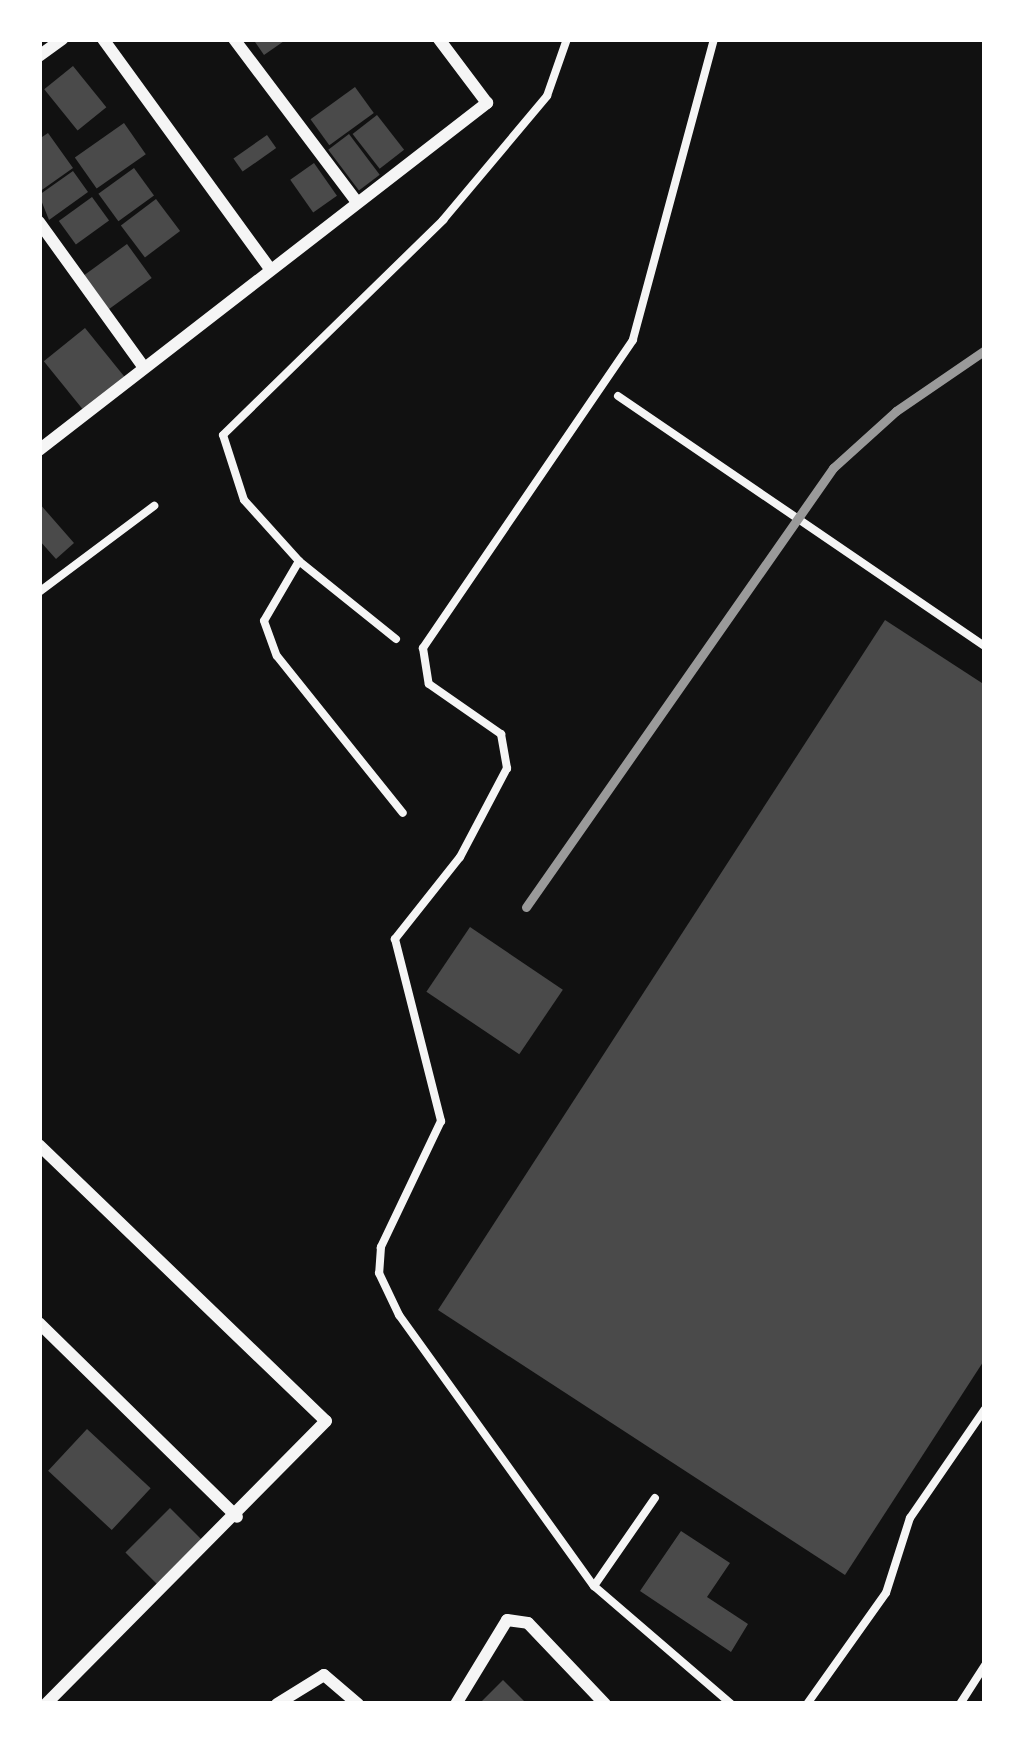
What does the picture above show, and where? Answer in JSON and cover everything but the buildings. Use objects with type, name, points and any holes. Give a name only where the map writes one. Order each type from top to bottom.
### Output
[{"type":"street","points":[[39,56],[62,39]]},
{"type":"street","points":[[103,39],[270,269]]},
{"type":"street","points":[[234,39],[357,202]]},
{"type":"street","points":[[39,450],[487,103],[439,39]]},
{"type":"street","points":[[39,222],[143,366]]},
{"type":"street","points":[[39,1145],[326,1421],[237,1517],[46,1704]]},
{"type":"street","points":[[39,1323],[237,1517]]},
{"type":"street","points":[[456,1704],[507,1620],[529,1623],[604,1704]]},
{"type":"street","points":[[277,1704],[324,1675],[358,1704]]},
{"type":"lane","points":[[396,639],[299,561],[244,500],[224,435],[442,220],[547,95],[567,39]]},
{"type":"lane","points":[[714,39],[632,340],[423,648],[429,683],[501,734],[507,768],[460,857],[395,939],[441,1121],[381,1247],[385,1294],[594,1586],[731,1704]]},
{"type":"lane","points":[[618,396],[985,646]]},
{"type":"lane","points":[[39,592],[154,506]]},
{"type":"lane","points":[[299,561],[264,621],[278,656],[403,813]]},
{"type":"lane","points":[[807,1704],[886,1593],[910,1518],[985,1409]]},
{"type":"lane","points":[[594,1586],[655,1498]]},
{"type":"lane","points":[[960,1704],[985,1665]]},
{"type":"railway","points":[[526,907],[833,468],[896,411],[985,350]]}]
